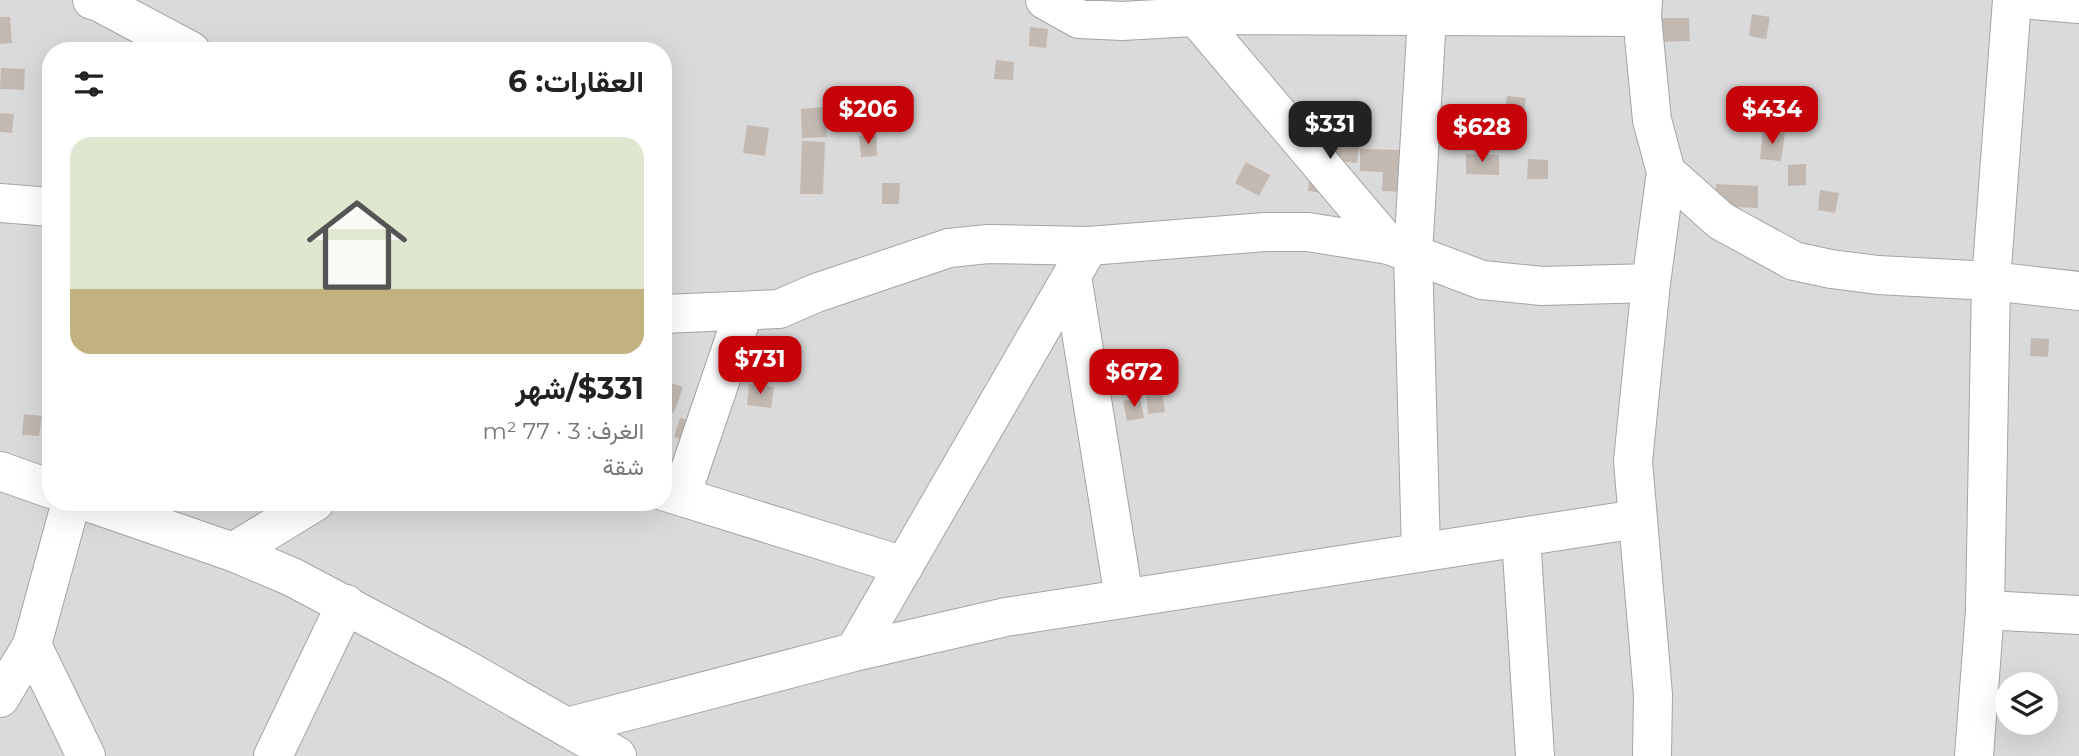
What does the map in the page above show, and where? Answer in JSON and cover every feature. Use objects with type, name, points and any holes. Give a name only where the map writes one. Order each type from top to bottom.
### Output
[{"type":"street","points":[[92,0],[174,42]]},
{"type":"street","points":[[1045,0],[1079,19],[1122,21],[1196,8],[1229,15],[1428,8],[1643,9],[1652,120],[1667,172],[1651,283],[1633,461],[1653,695],[1652,756]]},
{"type":"street","points":[[1973,756],[1985,610],[1991,281],[2012,0]]},
{"type":"street","points":[[2033,0],[2079,4]]},
{"type":"street","points":[[1196,8],[1401,250]]},
{"type":"street","points":[[1422,551],[1401,250],[1428,8]]},
{"type":"street","points":[[1667,172],[1721,221],[1794,261],[1878,275],[1991,281],[2079,291]]},
{"type":"street","points":[[0,203],[42,206]]},
{"type":"street","points":[[672,313],[779,309],[828,288],[949,248],[988,244],[1080,261],[1265,232],[1308,232],[1401,250],[1482,280],[1542,286],[1651,283]]},
{"type":"street","points":[[854,652],[1080,261]]},
{"type":"street","points":[[1080,261],[1124,598]]},
{"type":"street","points":[[744,311],[672,493],[904,566]]},
{"type":"street","points":[[0,471],[42,486]]},
{"type":"street","points":[[0,698],[32,645],[69,511]]},
{"type":"street","points":[[114,511],[233,552],[292,577],[346,604],[617,756]]},
{"type":"street","points":[[233,552],[300,511]]},
{"type":"street","points":[[568,727],[854,652],[1006,617],[1637,519]]},
{"type":"street","points":[[1521,537],[1535,756]]},
{"type":"street","points":[[272,756],[346,604]]},
{"type":"street","points":[[1985,610],[2079,615]]},
{"type":"street","points":[[32,645],[86,756]]},
{"type":"shaded area","points":[[0,0],[2079,0],[2079,756],[0,756]]},
{"type":"building","points":[[1752,14],[1770,17],[1766,39],[1749,36]]},
{"type":"building","points":[[0,17],[10,17],[12,43],[0,44]]},
{"type":"building","points":[[1662,18],[1689,18],[1690,41],[1663,42]]},
{"type":"building","points":[[1030,27],[1048,29],[1046,48],[1029,46]]},
{"type":"building","points":[[996,60],[1014,62],[1013,80],[994,79]]},
{"type":"building","points":[[1,68],[25,69],[24,90],[0,89]]},
{"type":"building","points":[[1772,88],[1793,90],[1790,109],[1770,106]]},
{"type":"building","points":[[1507,96],[1526,98],[1520,140],[1501,138]]},
{"type":"building","points":[[825,107],[827,137],[802,138],[801,109]]},
{"type":"building","points":[[0,113],[14,114],[12,133],[0,132]]},
{"type":"building","points":[[1316,113],[1333,114],[1332,132],[1315,131]]},
{"type":"building","points":[[747,125],[769,128],[765,156],[743,153]]},
{"type":"building","points":[[1763,130],[1785,133],[1781,161],[1760,159]]},
{"type":"building","points":[[876,135],[877,156],[861,157],[859,136]]},
{"type":"building","points":[[1314,136],[1360,141],[1357,163],[1335,161],[1331,194],[1308,191]]},
{"type":"building","points":[[802,141],[825,142],[823,194],[800,194]]},
{"type":"building","points":[[1360,149],[1404,150],[1403,192],[1382,191],[1383,172],[1360,171]]},
{"type":"building","points":[[1466,154],[1499,155],[1499,175],[1466,174]]},
{"type":"building","points":[[1528,159],[1548,160],[1548,179],[1527,179]]},
{"type":"building","points":[[1246,162],[1270,175],[1259,196],[1235,183]]},
{"type":"building","points":[[1806,164],[1806,185],[1788,186],[1788,165]]},
{"type":"building","points":[[882,183],[900,183],[899,204],[882,204]]},
{"type":"building","points":[[1716,184],[1758,186],[1758,208],[1715,206]]},
{"type":"building","points":[[1820,190],[1839,193],[1835,213],[1818,210]]},
{"type":"building","points":[[2031,338],[2049,339],[2048,357],[2030,356]]},
{"type":"building","points":[[672,383],[683,387],[674,413],[672,412]]},
{"type":"building","points":[[749,384],[774,387],[771,408],[747,405]]},
{"type":"building","points":[[1162,392],[1165,412],[1148,414],[1146,395]]},
{"type":"building","points":[[1140,398],[1144,418],[1127,421],[1123,401]]},
{"type":"building","points":[[24,414],[42,416],[39,436],[22,435]]},
{"type":"building","points":[[680,418],[705,425],[700,444],[674,437]]}]
